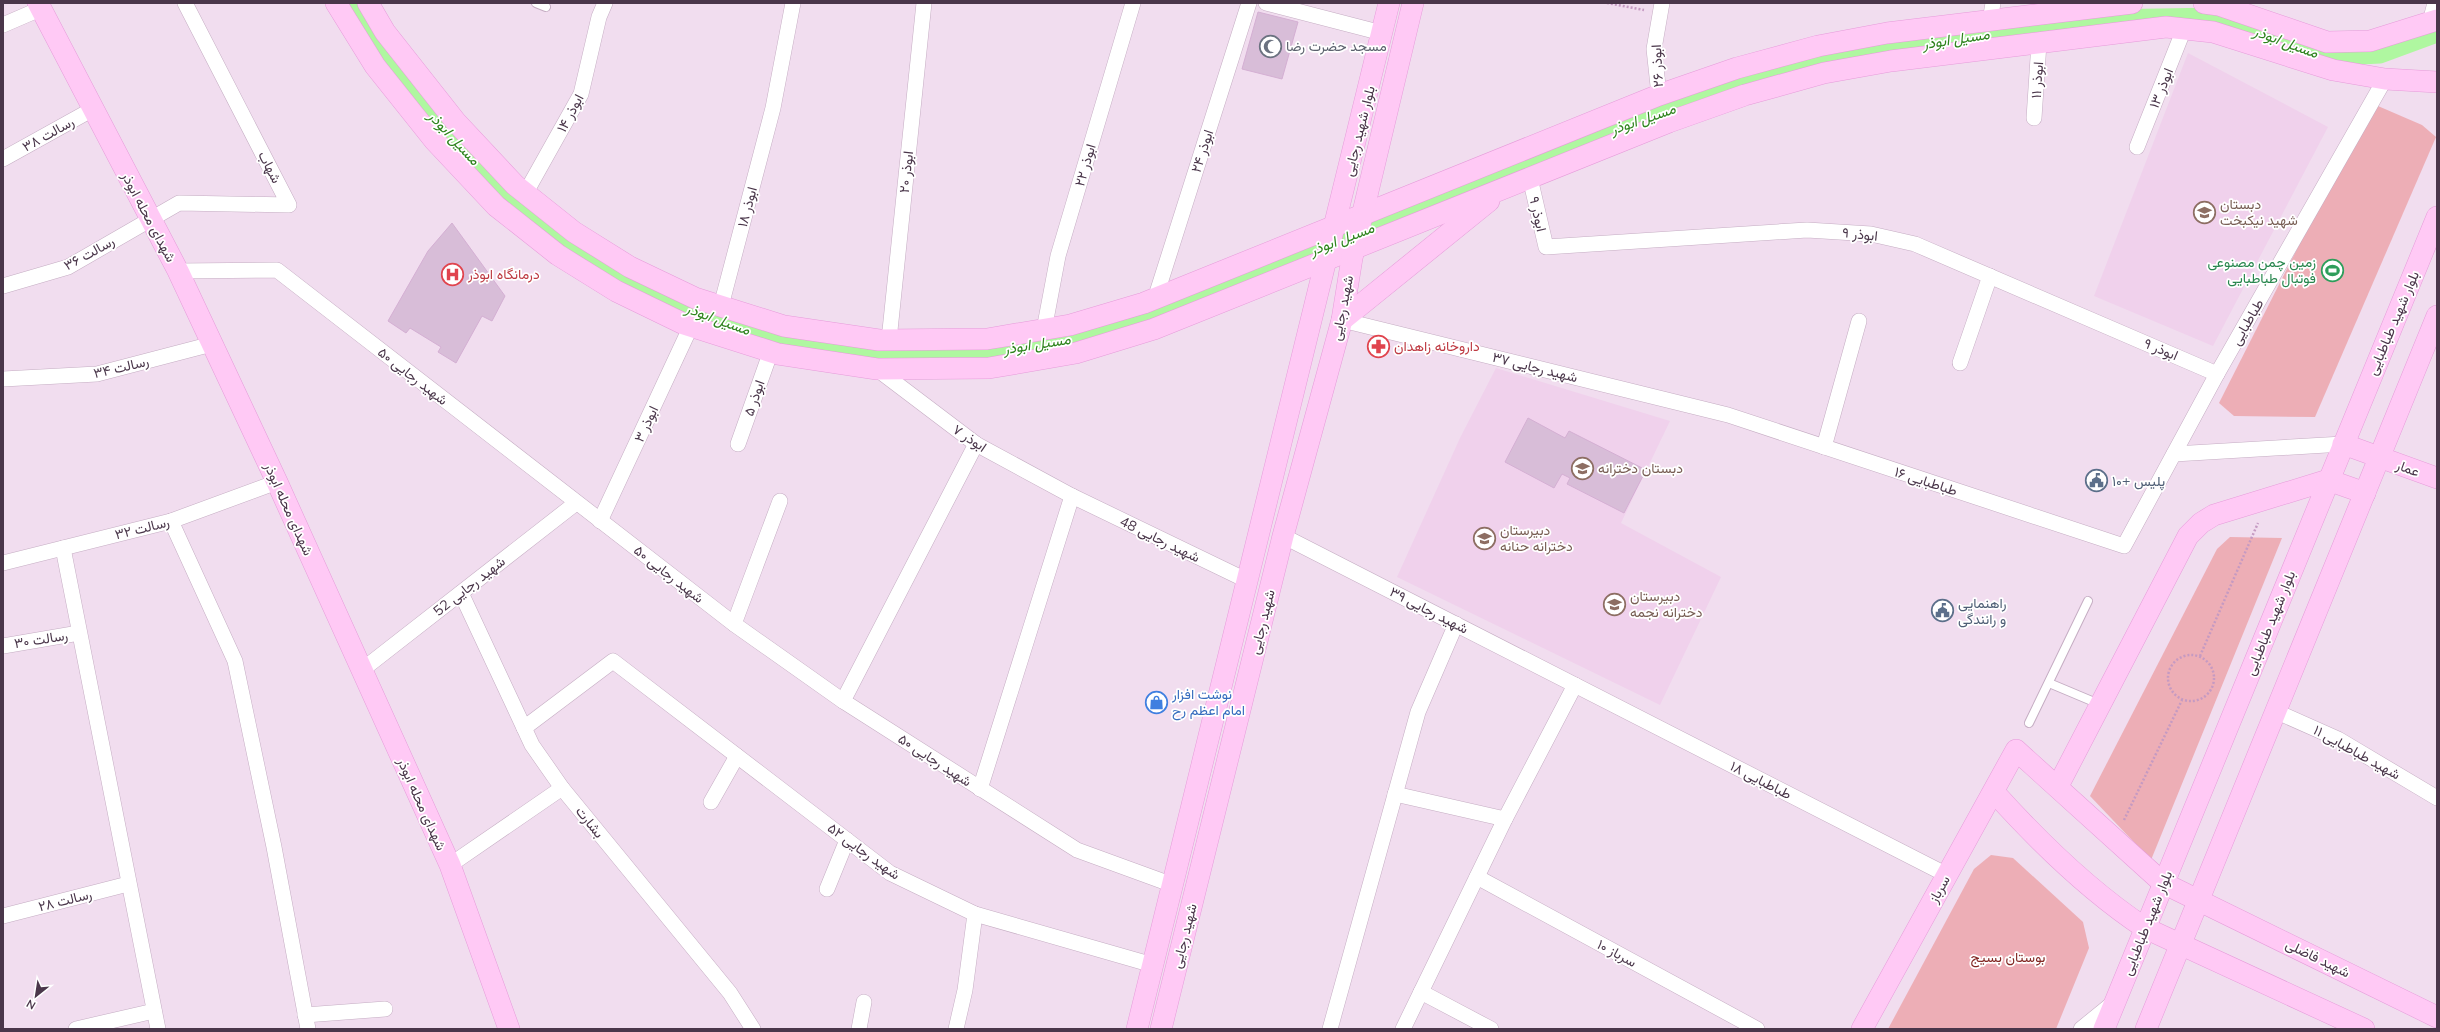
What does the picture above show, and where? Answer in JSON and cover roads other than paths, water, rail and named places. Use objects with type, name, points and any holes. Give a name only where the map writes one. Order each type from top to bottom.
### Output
[{"type":"street","name":"شهاب","points":[[149,218],[179,203],[289,205],[185,3]]},
{"type":"street","points":[[336,3],[375,66],[434,140],[496,206],[558,255],[616,291],[691,326],[771,352],[877,369],[989,368],[1076,353],[1154,329],[1676,119],[1745,95],[1817,75],[1891,61],[2166,27],[2213,32],[2333,70],[2386,78],[2437,82]]},
{"type":"street","points":[[368,3],[385,32],[456,122],[525,194],[574,232],[630,267],[695,298],[784,326],[889,340],[987,339],[1070,325],[1154,299],[1659,95],[1737,68],[1818,46],[1991,12],[2132,3]]},
{"type":"street","name":"ابوذر ۱۴","points":[[525,194],[581,94],[599,16],[605,3]]},
{"type":"street","name":"ابوذر ۱۸","points":[[721,306],[773,108],[793,3]]},
{"type":"street","name":"ابوذر ۲۰","points":[[889,340],[924,3]]},
{"type":"street","name":"ابوذر ۲۲","points":[[1044,330],[1058,256],[1133,3]]},
{"type":"street","name":"ابوذر ۲۴","points":[[1154,299],[1249,3]]},
{"type":"street","points":[[1266,3],[1382,33]]},
{"type":"street","name":"بلوار شهید رجایی","points":[[1328,259],[1389,3]]},
{"type":"street","name":"بلوار شهید رجایی","points":[[1362,215],[1413,3]]},
{"type":"street","points":[[2214,4],[2327,42],[2370,41],[2434,15]]},
{"type":"street","name":"شهدای محله ابوذر","points":[[39,6],[178,271],[277,482],[450,865],[508,1029]]},
{"type":"street","points":[[3,25],[39,6]]},
{"type":"street","name":"ابوذر ۲۶","points":[[1659,95],[1654,49],[1661,8]]},
{"type":"street","name":"ابوذر ۱۳","points":[[2137,148],[2184,29]]},
{"type":"street","name":"ابوذر ۱۱","points":[[2034,118],[2039,43]]},
{"type":"street","name":"طباطبایی","points":[[2124,546],[2217,374],[2386,78]]},
{"type":"street","name":"رسالت ۳۸","points":[[3,159],[93,109]]},
{"type":"street","name":"ابوذر ۹","points":[[1530,178],[1546,246],[1807,230],[1871,234],[1915,244],[2217,374]]},
{"type":"street","points":[[1342,320],[1506,187]]},
{"type":"street","name":"شهید رجایی","points":[[1161,1029],[1283,536],[1342,320],[1354,248],[1362,215]]},
{"type":"street","name":"بلوار شهید طباطبایی","points":[[2104,1029],[2437,217]]},
{"type":"street","name":"رسالت ۳۶","points":[[3,286],[68,267],[149,218]]},
{"type":"street","name":"شهید رجایی","points":[[1138,1029],[1328,259]]},
{"type":"street","name":"شهید رجایی ۵۰","points":[[178,271],[277,270],[734,624],[843,701],[1077,850],[1173,885]]},
{"type":"street","points":[[1960,363],[1990,276]]},
{"type":"street","points":[[2146,1029],[2437,316]]},
{"type":"street","name":"شهید رجایی ۳۷","points":[[1342,320],[1728,415]]},
{"type":"street","points":[[1824,447],[1859,321]]},
{"type":"street","name":"ابوذر ۳","points":[[600,521],[691,326]]},
{"type":"street","name":"رسالت ۳۴","points":[[3,379],[97,374],[212,344]]},
{"type":"street","name":"ابوذر ۵","points":[[738,444],[771,352]]},
{"type":"street","name":"ابوذر ۷","points":[[877,369],[976,444],[1072,496]]},
{"type":"street","name":"طباطبایی ۱۶","points":[[1728,415],[2124,546]]},
{"type":"street","points":[[843,701],[976,444]]},
{"type":"street","points":[[2174,454],[2343,444]]},
{"type":"street","name":"عمار","points":[[2343,444],[2437,478]]},
{"type":"street","points":[[2058,786],[2188,536],[2201,523],[2214,515],[2328,480],[2365,493]]},
{"type":"street","name":"رسالت ۳۲","points":[[3,563],[171,521],[277,482]]},
{"type":"street","points":[[980,789],[1072,496]]},
{"type":"street","name":"شهید رجایی 48","points":[[1072,496],[1248,581]]},
{"type":"street","points":[[734,624],[780,501]]},
{"type":"street","name":"شهید رجایی 52","points":[[362,670],[576,503]]},
{"type":"street","points":[[171,521],[235,661],[274,847],[306,1022],[385,1009]]},
{"type":"street","name":"شهید رجایی ۳۹","points":[[1283,536],[1575,685]]},
{"type":"street","points":[[63,548],[128,884],[158,1029]]},
{"type":"street","name":"بشارت","points":[[461,593],[532,745],[562,788],[730,994],[754,1029]]},
{"type":"street","points":[[1330,1029],[1418,712],[1456,624]]},
{"type":"street","name":"رسالت ۳۰","points":[[3,646],[79,633]]},
{"type":"street","name":"شهید رجایی ۵۲","points":[[524,728],[613,661],[890,873],[975,914],[1153,965]]},
{"type":"street","points":[[1403,1029],[1505,819],[1575,685]]},
{"type":"street","name":"طباطبایی ۱۸","points":[[1575,685],[1947,875]]},
{"type":"street","name":"شهید طباطبایی ۱۱","points":[[2275,711],[2338,739],[2437,798]]},
{"type":"street","name":"شهید فاضلی","points":[[2016,750],[2058,786],[2163,883],[2437,1017]]},
{"type":"street","name":"سرباز","points":[[1862,1029],[2016,750]]},
{"type":"street","points":[[712,802],[737,756]]},
{"type":"street","points":[[450,865],[562,788]]},
{"type":"street","points":[[1994,792],[2030,831],[2116,909],[2145,928],[2364,1029]]},
{"type":"street","points":[[1395,794],[1505,819]]},
{"type":"street","points":[[827,889],[847,840]]},
{"type":"street","name":"سرباز ۱۰","points":[[1477,877],[1757,1029]]},
{"type":"street","name":"رسالت ۲۸","points":[[3,916],[128,884]]},
{"type":"street","points":[[956,1029],[966,990],[975,914]]},
{"type":"street","points":[[1420,992],[1491,1029]]},
{"type":"street","points":[[859,1029],[864,1002]]},
{"type":"street","points":[[2081,1029],[2115,1002]]},
{"type":"street","points":[[76,1029],[154,1011]]},
{"type":"lane","points":[[536,3],[546,7]]},
{"type":"lane","points":[[2029,723],[2088,601]]},
{"type":"lane","points":[[2049,683],[2100,704]]},
{"type":"waterway","name":"مسیل ابوذر","points":[[353,3],[382,53],[439,123],[495,182],[564,240],[632,282],[698,313],[788,342],[850,352],[904,353],[1013,351],[1068,340],[1141,318],[1372,228],[1599,134],[1781,70],[1952,38],[2100,20],[2218,18],[2322,56],[2380,53],[2437,32]]},
{"type":"place","name":"مسجد حضرت رضا","points":[[1270,46]]},
{"type":"place","name":"دبستان شهید نیکبخت","points":[[2205,212]]},
{"type":"place","name":"زمین چمن مصنوعی فوتبال طباطبایی","points":[[2332,270]]},
{"type":"place","name":"درمانگاه ابوذر","points":[[452,274]]},
{"type":"place","name":"داروخانه زاهدان","points":[[1378,346]]},
{"type":"place","name":"دبستان دخترانه","points":[[1582,468]]},
{"type":"place","name":"پلیس +۱۰","points":[[2096,481]]},
{"type":"place","name":"دبیرستان دخترانه حنانه","points":[[1485,538]]},
{"type":"place","name":"دبیرستان دخترانه نجمه","points":[[1615,604]]},
{"type":"place","name":"راهنمایی و رانندگی","points":[[1943,611]]},
{"type":"place","name":"نوشت افزار امام اعظم رح","points":[[1156,702]]},
{"type":"park label","name":"بوستان بسیج","points":[[2008,957]]}]
